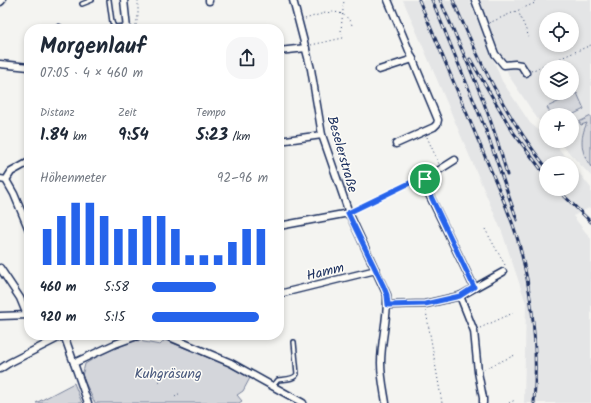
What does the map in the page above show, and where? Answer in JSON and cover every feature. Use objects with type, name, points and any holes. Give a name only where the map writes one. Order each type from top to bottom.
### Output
[{"type":"street","points":[[124,0],[127,24]]},
{"type":"street","name":"Beselerstraße","points":[[293,0],[312,69],[322,135],[348,213],[387,295],[388,305],[381,362],[386,403]]},
{"type":"street","points":[[388,0],[438,120],[434,127],[396,144]]},
{"type":"street","points":[[475,0],[498,59],[504,65],[521,65],[526,73]]},
{"type":"street","points":[[284,50],[306,48]]},
{"type":"street","points":[[379,70],[413,59]]},
{"type":"street","points":[[0,64],[24,66]]},
{"type":"street","points":[[284,140],[322,135]]},
{"type":"street","points":[[455,160],[425,179],[426,186],[474,287]]},
{"type":"street","points":[[24,165],[11,172],[3,179],[14,194],[24,218]]},
{"type":"street","points":[[284,225],[348,213]]},
{"type":"street","points":[[0,268],[24,306]]},
{"type":"street","name":"Hamm","points":[[284,293],[376,270]]},
{"type":"street","points":[[388,305],[425,304],[460,296],[503,272]]},
{"type":"street","points":[[460,296],[474,331],[483,403]]},
{"type":"street","points":[[0,316],[24,315]]},
{"type":"street","points":[[0,369],[54,340]]},
{"type":"street","points":[[66,340],[88,403]]},
{"type":"street","points":[[74,363],[126,340]]},
{"type":"street","points":[[177,340],[231,363],[274,386],[299,402]]},
{"type":"lane","points":[[82,4],[92,0]]},
{"type":"lane","points":[[109,0],[113,24]]},
{"type":"lane","points":[[274,386],[278,380],[292,378],[297,374],[294,342]]},
{"type":"path","points":[[136,24],[138,16],[138,0]]},
{"type":"path","points":[[306,48],[343,38],[341,30],[344,0]]},
{"type":"path","points":[[485,25],[535,3],[534,0]]},
{"type":"path","points":[[518,11],[529,37]]},
{"type":"path","points":[[298,21],[328,12],[343,14],[349,18],[352,25]]},
{"type":"path","points":[[526,73],[591,45]]},
{"type":"path","points":[[425,131],[441,169]]},
{"type":"path","points":[[348,213],[418,179],[425,179]]},
{"type":"path","points":[[486,229],[505,265],[503,272]]},
{"type":"path","points":[[425,304],[442,403]]},
{"type":"path","points":[[474,331],[512,313]]},
{"type":"path","points":[[478,372],[516,355]]},
{"type":"path","points":[[159,382],[162,375]]},
{"type":"path","points":[[175,397],[181,392]]},
{"type":"path","points":[[509,403],[515,400]]},
{"type":"shaded area","points":[[403,0],[469,0],[502,81],[530,123],[539,130],[539,148],[558,148],[565,156],[539,156],[539,196],[579,196],[579,173],[591,188],[591,207],[573,216],[591,239],[591,403],[524,403],[526,303],[502,232]]},
{"type":"shaded area","points":[[478,0],[591,0],[591,176],[579,163],[579,156],[572,156],[565,148],[579,148],[579,108],[539,108],[539,120],[509,76]]},
{"type":"green space","points":[[579,98],[584,109],[579,112],[579,108],[547,107],[562,100],[579,100]]},
{"type":"green space","points":[[591,116],[591,167],[582,146],[584,129],[587,123],[581,125],[579,122]]},
{"type":"green space","name":"Kuhgräsung","points":[[134,340],[160,345],[165,340],[229,366],[250,378],[243,391],[237,395],[242,401],[239,403],[95,403],[82,376],[85,364],[98,356]]},
{"type":"green space","points":[[74,383],[82,403],[36,403]]},
{"type":"railway","points":[[419,0],[504,201],[519,244],[528,283],[535,343],[534,403]]},
{"type":"railway","points":[[432,0],[487,133],[517,220]]},
{"type":"railway","points":[[440,0],[486,108],[507,175]]},
{"type":"railway","points":[[453,0],[472,44],[494,87],[518,128],[539,158]]},
{"type":"railway","points":[[470,59],[513,132],[539,167]]},
{"type":"railway","points":[[564,196],[591,222]]},
{"type":"route","points":[[418,179],[425,179],[426,186],[474,287],[460,296],[435,302],[425,304],[388,305],[387,295],[383,285],[348,213],[418,179]]}]
